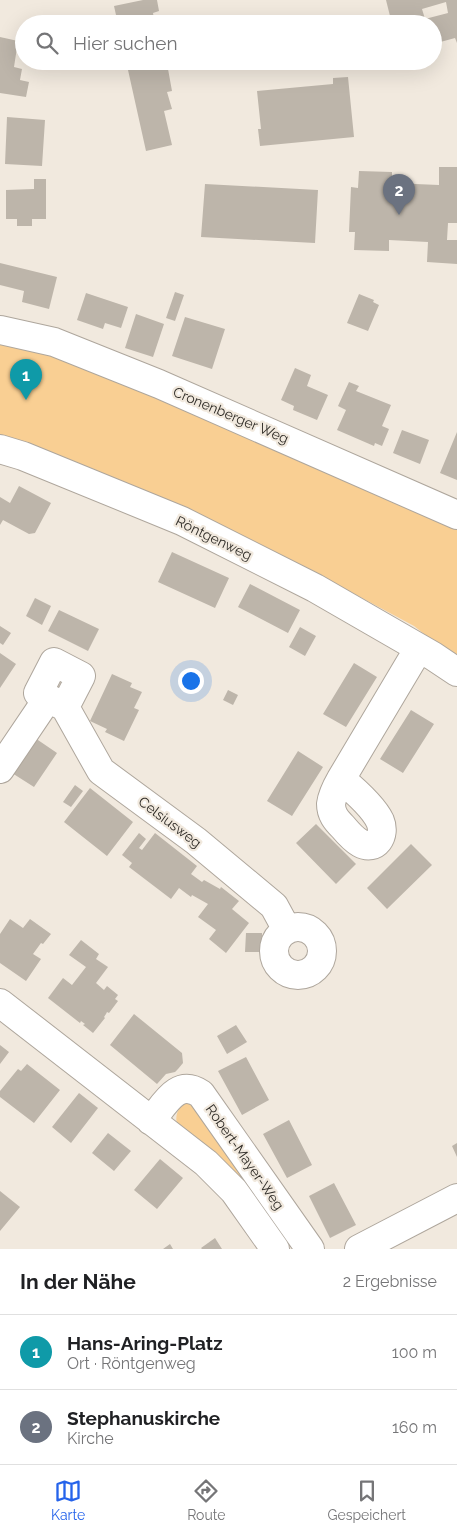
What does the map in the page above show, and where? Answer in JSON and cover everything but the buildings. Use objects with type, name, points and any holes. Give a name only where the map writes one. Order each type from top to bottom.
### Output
[{"type":"street","name":"Cronenberger Weg","points":[[0,330],[54,342],[159,384],[457,515]]},
{"type":"street","name":"Röntgenweg","points":[[0,449],[23,456],[182,521],[315,588],[457,672]]},
{"type":"street","points":[[341,779],[419,648]]},
{"type":"street","name":"Celsiusweg","points":[[0,769],[56,702],[100,770],[196,841],[274,906],[287,930]]},
{"type":"street","name":"Robert-Mayer-Weg","points":[[0,1003],[206,1163],[234,1191],[275,1249]]},
{"type":"street","name":"Robert-Mayer-Weg","points":[[151,1121],[175,1092],[183,1088],[202,1094],[310,1249]]},
{"type":"street","points":[[359,1249],[457,1198]]},
{"type":"shaded area","points":[[0,338],[42,348],[457,525],[457,660],[414,626],[310,570],[203,517],[0,439]]},
{"type":"shaded area","points":[[188,1102],[195,1104],[294,1242],[290,1246],[284,1246],[177,1126],[176,1118],[178,1112],[181,1106]]},
{"type":"place","name":"Stephanuskirche","points":[[399,215]]},
{"type":"place","name":"Hans-Aring-Platz","points":[[26,400]]}]
